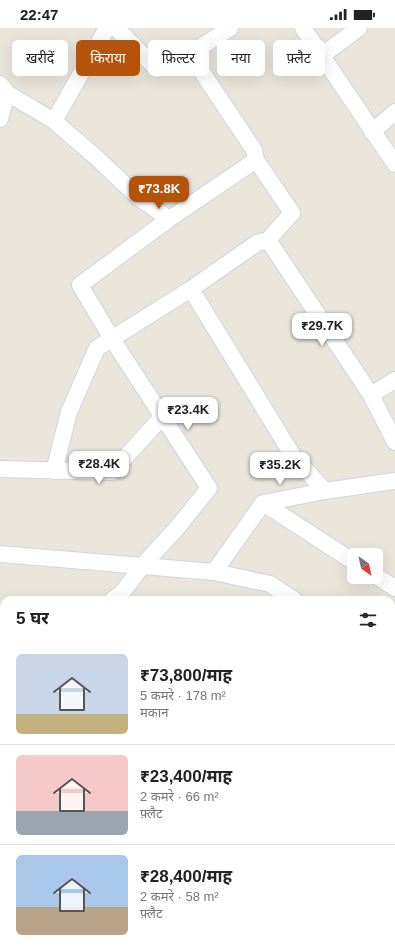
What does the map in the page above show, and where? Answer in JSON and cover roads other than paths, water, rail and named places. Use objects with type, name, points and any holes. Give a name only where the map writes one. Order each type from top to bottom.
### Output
[{"type":"street","points":[[54,121],[107,28]]},
{"type":"street","points":[[116,28],[148,60]]},
{"type":"street","points":[[209,42],[230,28]]},
{"type":"street","points":[[303,28],[311,40]]},
{"type":"street","points":[[325,53],[359,28]]},
{"type":"street","points":[[325,62],[395,164]]},
{"type":"street","points":[[54,471],[69,412],[97,348],[191,289],[257,243],[268,240],[292,213],[256,160],[254,150],[205,76]]},
{"type":"street","points":[[0,119],[4,88],[54,121],[98,159],[138,197],[170,219]]},
{"type":"street","points":[[372,132],[395,112]]},
{"type":"street","points":[[118,596],[122,593],[142,566],[177,528],[209,488],[112,339],[80,285],[170,219],[256,160]]},
{"type":"street","points":[[268,240],[371,395],[395,442]]},
{"type":"street","points":[[191,289],[293,456],[325,491]]},
{"type":"street","points":[[371,395],[395,380]]},
{"type":"street","points":[[0,469],[112,472],[162,416]]},
{"type":"street","points":[[214,572],[263,503],[325,491],[395,481]]},
{"type":"street","points":[[263,503],[347,557]]},
{"type":"street","points":[[0,554],[214,572],[270,584],[288,596]]},
{"type":"street","points":[[383,580],[395,588]]}]
